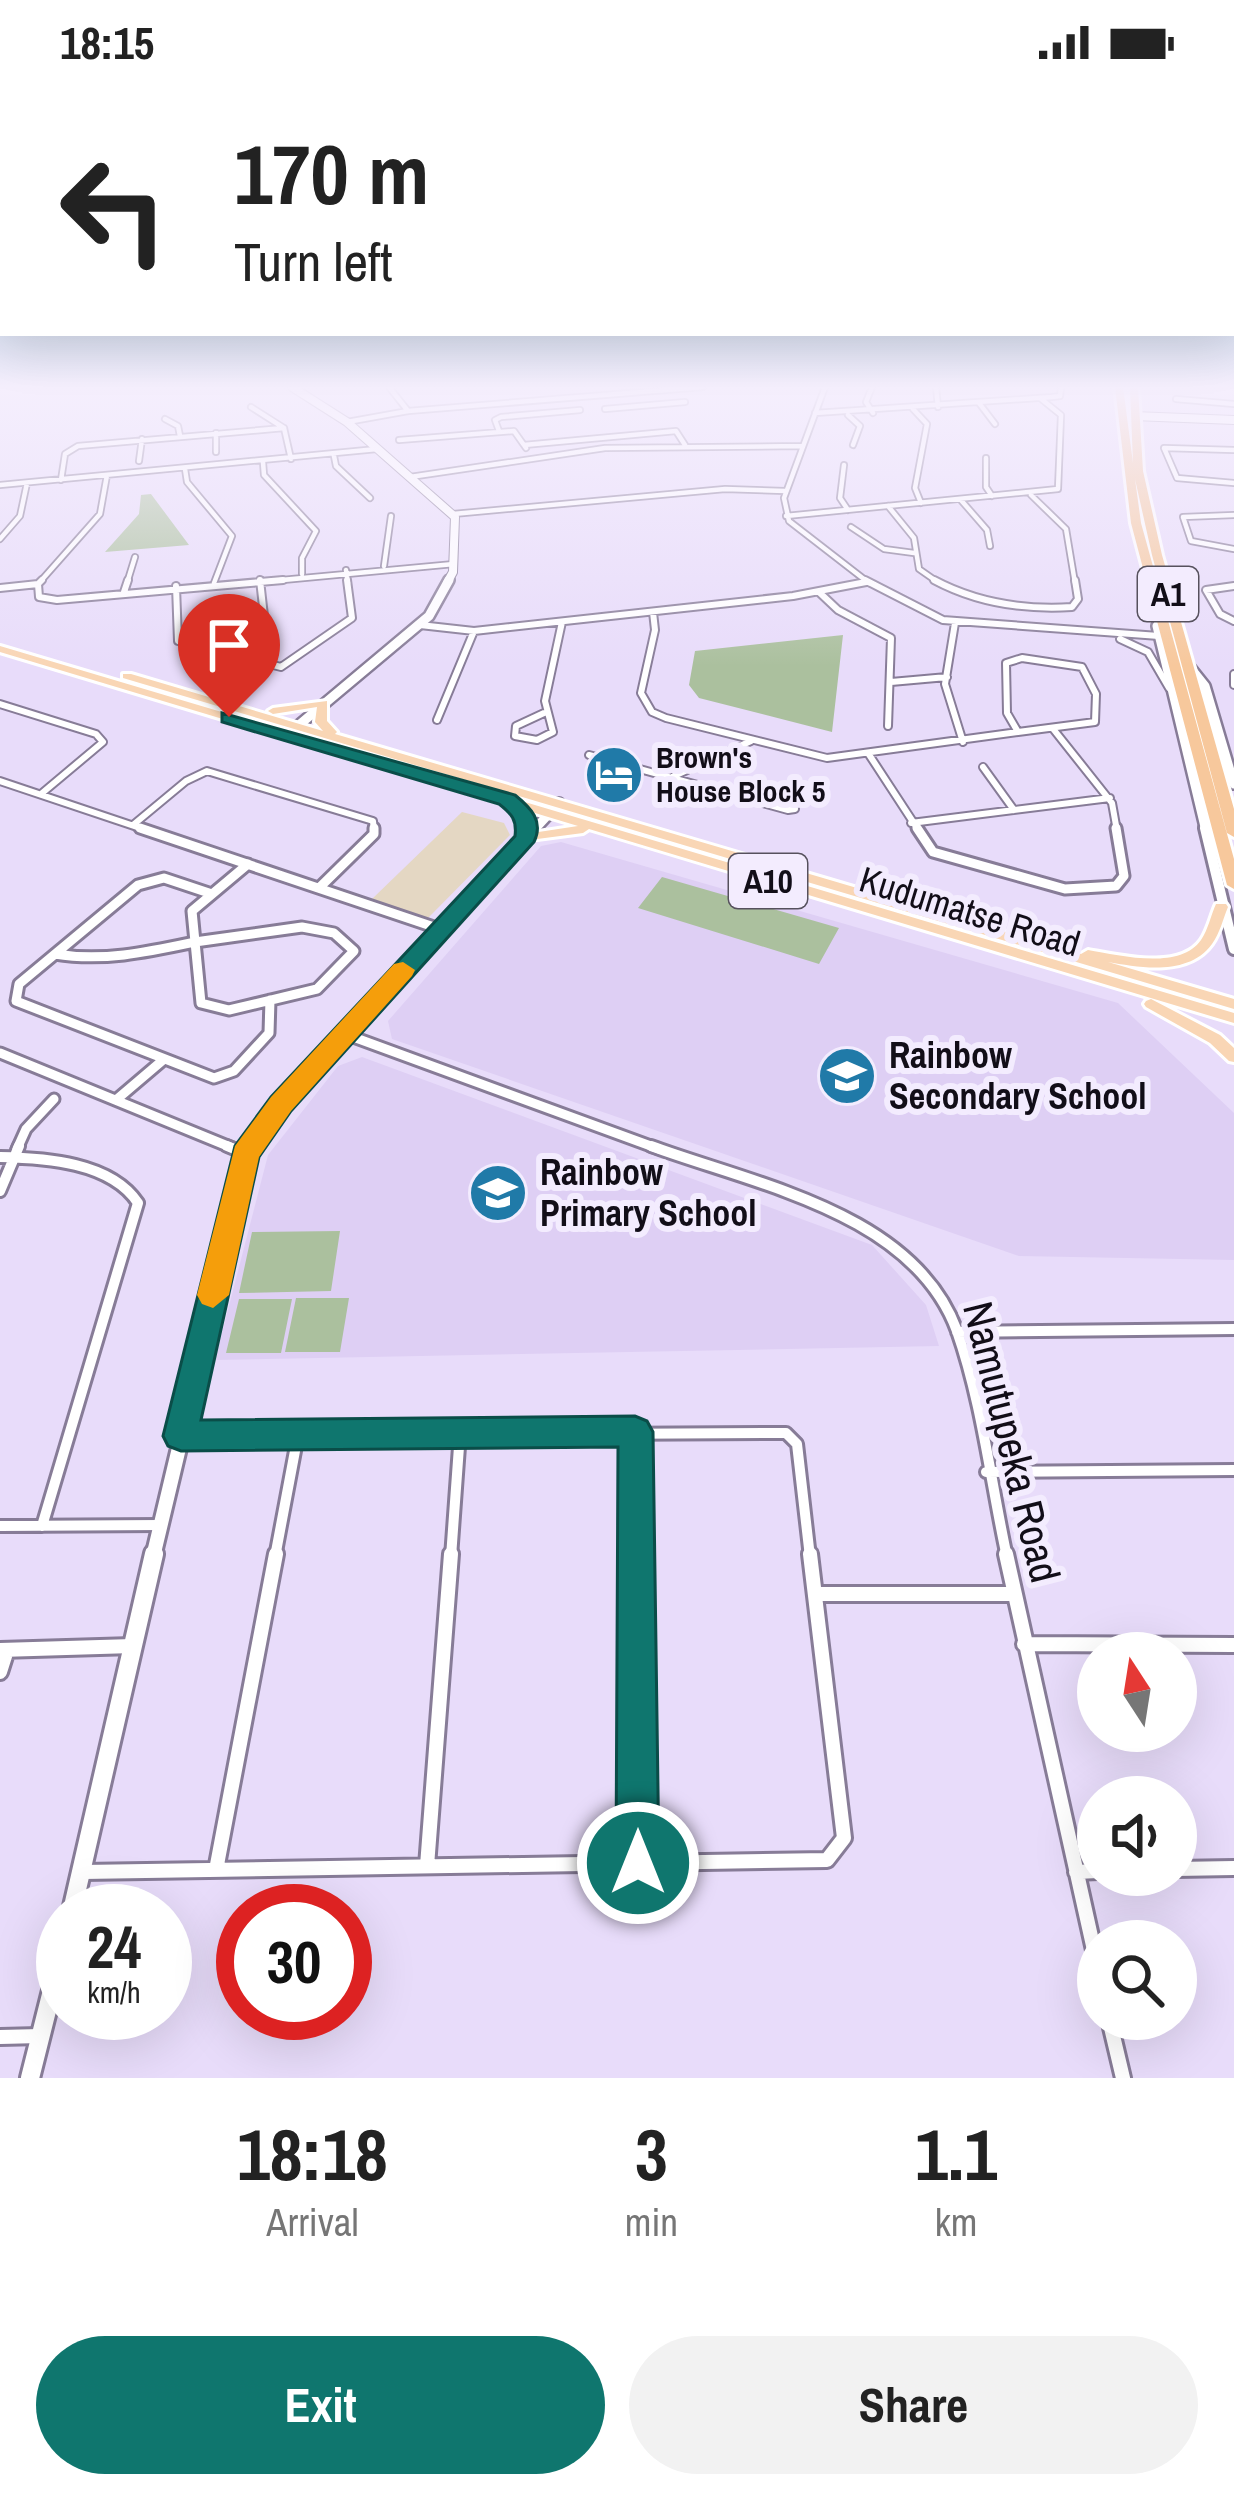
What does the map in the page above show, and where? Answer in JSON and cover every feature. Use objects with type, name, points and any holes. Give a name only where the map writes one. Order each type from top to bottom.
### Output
[{"type":"highway","name":"A1","points":[[1129,480],[1161,629],[1234,885]]},
{"type":"highway","name":"A1","points":[[1142,480],[1234,833]]},
{"type":"main road","name":"Kudumatse Road","points":[[0,639],[333,734],[554,808],[1234,1004]]},
{"type":"main road","name":"Kudumatse Road","points":[[0,650],[507,800],[554,808],[619,834],[1101,982],[1234,1018]]},
{"type":"main road","points":[[243,707],[290,712],[323,703],[321,722],[333,734]]},
{"type":"main road","points":[[507,800],[526,818],[526,838],[563,828],[619,834]]},
{"type":"main road","points":[[1026,944],[1142,962],[1190,957],[1205,946],[1221,907]]},
{"type":"main road","points":[[1101,982],[1181,1018],[1234,1057]]},
{"type":"street","points":[[0,485],[60,480]]},
{"type":"street","points":[[105,480],[100,514],[38,584],[38,597],[49,600],[384,566],[454,564]]},
{"type":"street","points":[[186,480],[232,536],[214,583]]},
{"type":"street","points":[[269,480],[316,530],[302,558],[302,574]]},
{"type":"street","points":[[351,480],[370,498]]},
{"type":"street","points":[[414,480],[453,514],[710,490],[785,491]]},
{"type":"street","points":[[789,480],[786,515],[806,539],[916,610],[955,623],[1095,634],[1161,629],[1169,688],[1234,949]]},
{"type":"street","points":[[842,480],[840,498],[848,510]]},
{"type":"street","points":[[916,480],[921,503]]},
{"type":"street","points":[[986,480],[992,496]]},
{"type":"street","points":[[786,515],[1027,493],[1058,489],[1058,480]]},
{"type":"street","points":[[1200,480],[1234,483]]},
{"type":"street","points":[[0,534],[20,516],[27,483]]},
{"type":"street","points":[[887,506],[914,538],[914,553],[925,575],[981,601],[1063,608],[1076,604],[1066,530],[1027,493]]},
{"type":"street","points":[[960,499],[987,530],[990,546]]},
{"type":"street","points":[[287,735],[420,626],[446,591],[454,564],[453,514]]},
{"type":"street","points":[[1234,515],[1183,517],[1186,536],[1200,544],[1234,549]]},
{"type":"street","points":[[384,566],[394,529],[391,516]]},
{"type":"street","points":[[851,527],[884,549],[914,553]]},
{"type":"street","points":[[124,592],[135,557]]},
{"type":"street","points":[[176,586],[178,641],[281,668],[352,618],[346,570]]},
{"type":"street","points":[[260,579],[264,616]]},
{"type":"street","points":[[420,626],[474,631],[820,593],[866,582]]},
{"type":"street","points":[[0,588],[38,584]]},
{"type":"street","points":[[1234,586],[1212,587],[1208,597],[1220,614],[1234,621]]},
{"type":"street","points":[[820,593],[838,610],[888,635],[888,726]]},
{"type":"street","points":[[653,612],[655,630],[641,684],[645,704],[666,718],[816,757],[868,753],[963,742],[1019,735],[1054,730],[1098,718],[1093,682],[1070,662],[1022,658],[1004,668],[1007,713],[1019,735]]},
{"type":"street","points":[[544,713],[516,726],[515,736],[547,737],[552,727],[544,713],[543,692],[561,646],[562,622]]},
{"type":"street","points":[[955,623],[947,677],[950,720],[963,742]]},
{"type":"street","points":[[437,720],[472,646],[474,631]]},
{"type":"street","points":[[1095,634],[1144,649],[1169,688]]},
{"type":"street","points":[[1188,665],[1205,686],[1234,784]]},
{"type":"street","points":[[1234,674],[1234,685]]},
{"type":"street","points":[[890,682],[947,677]]},
{"type":"street","points":[[0,704],[96,734],[103,742],[41,794]]},
{"type":"street","points":[[868,753],[933,851],[1065,889],[1116,886],[1124,876],[1110,798],[1054,730]]},
{"type":"street","points":[[672,777],[751,740]]},
{"type":"street","points":[[589,755],[788,810],[795,809],[793,796],[777,790],[752,799]]},
{"type":"street","points":[[983,767],[1014,810]]},
{"type":"street","points":[[133,825],[187,781],[207,771],[373,821],[374,835],[319,888]]},
{"type":"street","points":[[0,782],[440,929]]},
{"type":"street","points":[[911,823],[1110,798]]},
{"type":"street","points":[[79,1884],[245,1154],[281,1104],[554,808]]},
{"type":"street","points":[[55,955],[84,963],[191,945],[294,924],[350,942],[353,955],[324,984],[230,1010],[206,1008],[197,994],[191,945],[193,911],[248,864]]},
{"type":"street","points":[[212,894],[164,878],[147,881],[19,984],[14,997],[19,1004],[203,1076],[225,1076],[269,1033],[270,1000]]},
{"type":"street","name":"Namutupeka Road","points":[[345,1034],[875,1231],[928,1274],[956,1333],[1087,1920]]},
{"type":"street","points":[[3,1058],[245,1154]]},
{"type":"street","points":[[116,1100],[163,1060]]},
{"type":"street","points":[[0,1191],[7,1156],[54,1099]]},
{"type":"street","points":[[7,1156],[59,1160],[129,1187],[139,1202],[42,1526]]},
{"type":"street","points":[[956,1333],[1234,1329]]},
{"type":"street","points":[[82,1872],[826,1860],[838,1850],[847,1823],[818,1594],[791,1438],[773,1430],[181,1436]]},
{"type":"street","points":[[635,1432],[638,1863]]},
{"type":"street","points":[[427,1866],[460,1433]]},
{"type":"street","points":[[215,1870],[298,1435]]},
{"type":"street","points":[[986,1472],[1234,1471]]},
{"type":"street","points":[[0,1526],[161,1525]]},
{"type":"street","points":[[818,1594],[1013,1594]]},
{"type":"street","points":[[1024,1644],[1234,1645]]},
{"type":"street","points":[[0,1672],[3,1650],[133,1646]]},
{"type":"street","points":[[1197,1869],[1234,1868]]},
{"type":"street","points":[[0,2037],[36,2036]]},
{"type":"street","points":[[30,2078],[39,2040]]},
{"type":"street","points":[[1114,2040],[1123,2078]]},
{"type":"shaded area","points":[[462,812],[504,823],[510,835],[428,918],[372,899]]},
{"type":"shaded area","name":"Rainbow Secondary School","points":[[561,842],[1118,1003],[1234,1113],[1234,1260],[1019,1256],[392,1039],[388,1021],[541,846]]},
{"type":"shaded area","name":"Rainbow Primary School","points":[[362,1057],[872,1245],[926,1305],[939,1346],[215,1360],[268,1155],[338,1066]]},
{"type":"green space","points":[[151,494],[189,545],[105,552],[139,514],[141,495]]},
{"type":"green space","points":[[843,635],[832,732],[699,698],[689,685],[695,651]]},
{"type":"green space","points":[[662,877],[839,928],[819,964],[638,908]]},
{"type":"green space","points":[[340,1231],[331,1291],[239,1293],[252,1232]]},
{"type":"green space","points":[[296,1298],[349,1298],[340,1352],[285,1352]]},
{"type":"green space","points":[[239,1299],[292,1299],[281,1353],[226,1353]]},
{"type":"slow traffic","points":[[213,1295],[245,1154],[281,1104],[403,970]]},
{"type":"place","name":"Brown's House Block 5","points":[[614,775]]},
{"type":"place","name":"Rainbow Secondary School","points":[[847,1076]]},
{"type":"place","name":"Rainbow Primary School","points":[[498,1193]]},
{"type":"route","points":[[229,717],[507,800],[522,812],[527,827],[526,838],[281,1104],[245,1154],[181,1436],[635,1432],[638,1863]]}]
